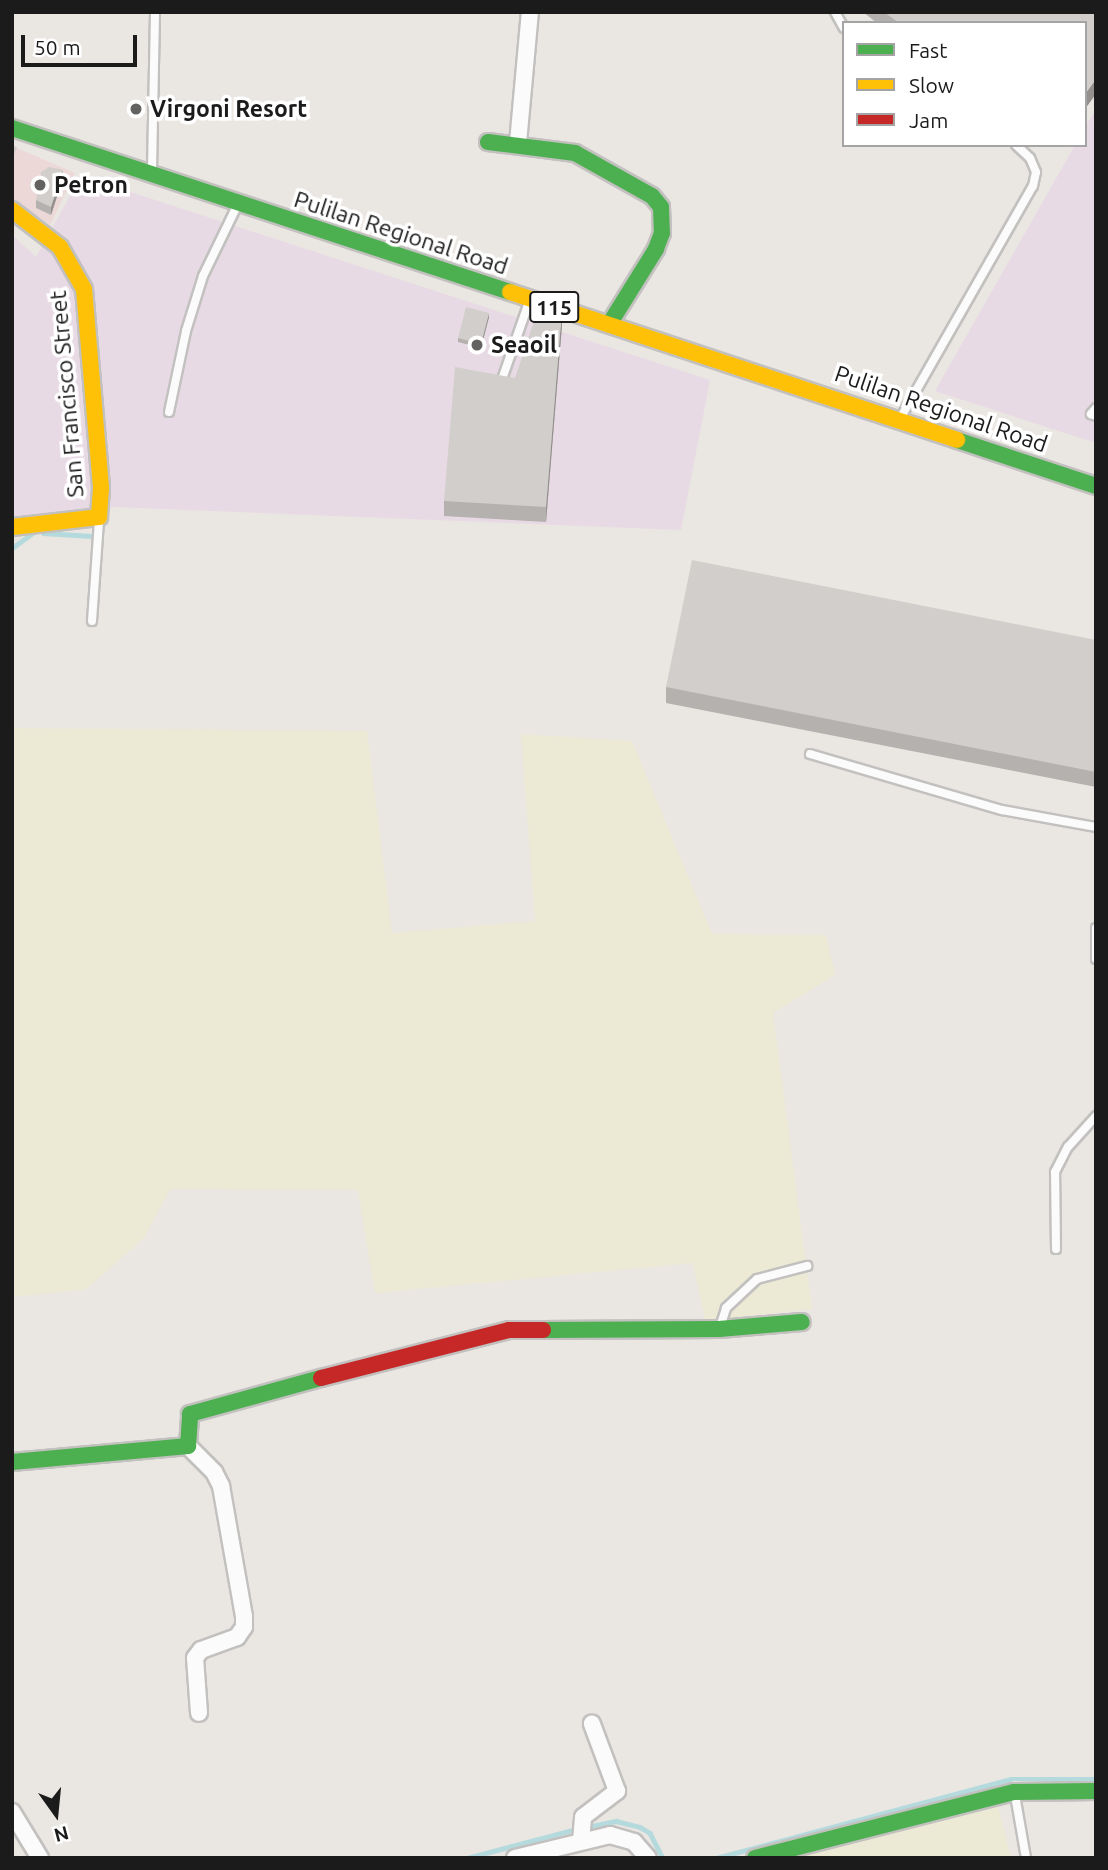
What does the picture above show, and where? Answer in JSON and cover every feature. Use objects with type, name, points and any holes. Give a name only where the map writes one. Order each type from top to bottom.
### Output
[{"type":"street","points":[[518,143],[530,12]]},
{"type":"street","name":"Pulilan Regional Road","points":[[12,128],[1096,485]]},
{"type":"street","points":[[488,142],[518,143],[575,153],[652,196],[661,207],[662,233],[656,249],[610,323]]},
{"type":"street","name":"San Francisco Street","points":[[12,209],[60,247],[84,289],[87,364],[102,488],[99,517],[12,527]]},
{"type":"street","points":[[200,1713],[195,1658],[201,1650],[237,1637],[244,1627],[244,1617],[220,1486],[214,1472],[188,1446],[186,1426],[190,1414],[509,1330],[719,1329],[802,1322]]},
{"type":"street","points":[[12,1462],[188,1446]]},
{"type":"street","points":[[581,1841],[583,1817],[617,1791],[592,1724]]},
{"type":"street","points":[[755,1858],[1014,1792],[1096,1791]]},
{"type":"street","points":[[12,1812],[40,1858]]},
{"type":"street","points":[[515,1858],[581,1841],[621,1836],[634,1842],[648,1858]]},
{"type":"lane","points":[[152,175],[155,12]]},
{"type":"lane","points":[[900,419],[1032,186],[1036,172],[1030,158],[1018,147]]},
{"type":"lane","points":[[169,412],[186,331],[203,276],[238,204]]},
{"type":"lane","points":[[500,385],[530,299]]},
{"type":"lane","points":[[1096,408],[1091,414],[1096,416]]},
{"type":"lane","points":[[92,621],[99,517]]},
{"type":"lane","points":[[810,754],[1002,810],[1096,827]]},
{"type":"lane","points":[[1096,928],[1096,959]]},
{"type":"lane","points":[[1056,1249],[1055,1172],[1068,1147],[1096,1116]]},
{"type":"lane","points":[[719,1329],[726,1308],[757,1279],[807,1266]]},
{"type":"lane","points":[[1014,1792],[1026,1858]]},
{"type":"shaded area","points":[[1096,109],[1096,443],[935,391],[1074,147],[1087,147],[1087,124]]},
{"type":"shaded area","name":"Petron","points":[[12,146],[75,173],[50,225],[12,198]]},
{"type":"shaded area","points":[[81,176],[710,380],[681,530],[114,507],[12,519],[12,235],[36,257]]},
{"type":"shaded area","points":[[12,728],[367,731],[392,933],[535,921],[521,734],[632,741],[712,934],[826,935],[835,975],[773,1013],[812,1309],[705,1321],[693,1263],[375,1293],[358,1190],[170,1189],[144,1238],[86,1289],[12,1297]]},
{"type":"shaded area","points":[[997,1802],[1011,1858],[788,1858]]},
{"type":"building","points":[[884,12],[1095,12],[1096,79],[1087,91],[1087,21],[896,21]]},
{"type":"building","points":[[12,146],[17,147],[12,160]]},
{"type":"building","points":[[49,167],[63,170],[51,207],[36,200],[41,172]]},
{"type":"building","points":[[540,303],[562,310],[546,507],[444,501],[455,367],[515,378]]},
{"type":"building","points":[[466,307],[489,313],[481,344],[458,338]]},
{"type":"building","points":[[692,560],[1096,640],[1096,772],[666,687]]},
{"type":"waterway","points":[[43,533],[92,536]]},
{"type":"waterway","points":[[12,548],[31,534]]},
{"type":"waterway","points":[[716,1858],[1011,1779],[1096,1779]]},
{"type":"waterway","points":[[592,1826],[616,1821],[640,1827],[650,1833],[663,1858]]},
{"type":"waterway","points":[[467,1858],[572,1830]]},
{"type":"traffic: fast","points":[[12,128],[510,292]]},
{"type":"traffic: fast","points":[[488,142],[575,153],[652,196],[661,207],[662,233],[656,249],[610,323]]},
{"type":"traffic: fast","points":[[957,440],[1096,486]]},
{"type":"traffic: fast","points":[[543,1330],[719,1329],[802,1322]]},
{"type":"traffic: fast","points":[[12,1462],[188,1446],[190,1414],[321,1378]]},
{"type":"traffic: fast","points":[[755,1858],[1014,1792],[1096,1791]]},
{"type":"traffic: slow","points":[[12,210],[60,247],[84,289],[101,488],[99,517],[12,527]]},
{"type":"traffic: slow","points":[[510,292],[957,440]]},
{"type":"traffic: jam","points":[[321,1378],[509,1330],[543,1330]]},
{"type":"place","name":"Virgoni Resort","points":[[136,109]]},
{"type":"place","name":"Petron","points":[[40,185]]},
{"type":"place","name":"Seaoil","points":[[477,345]]}]
